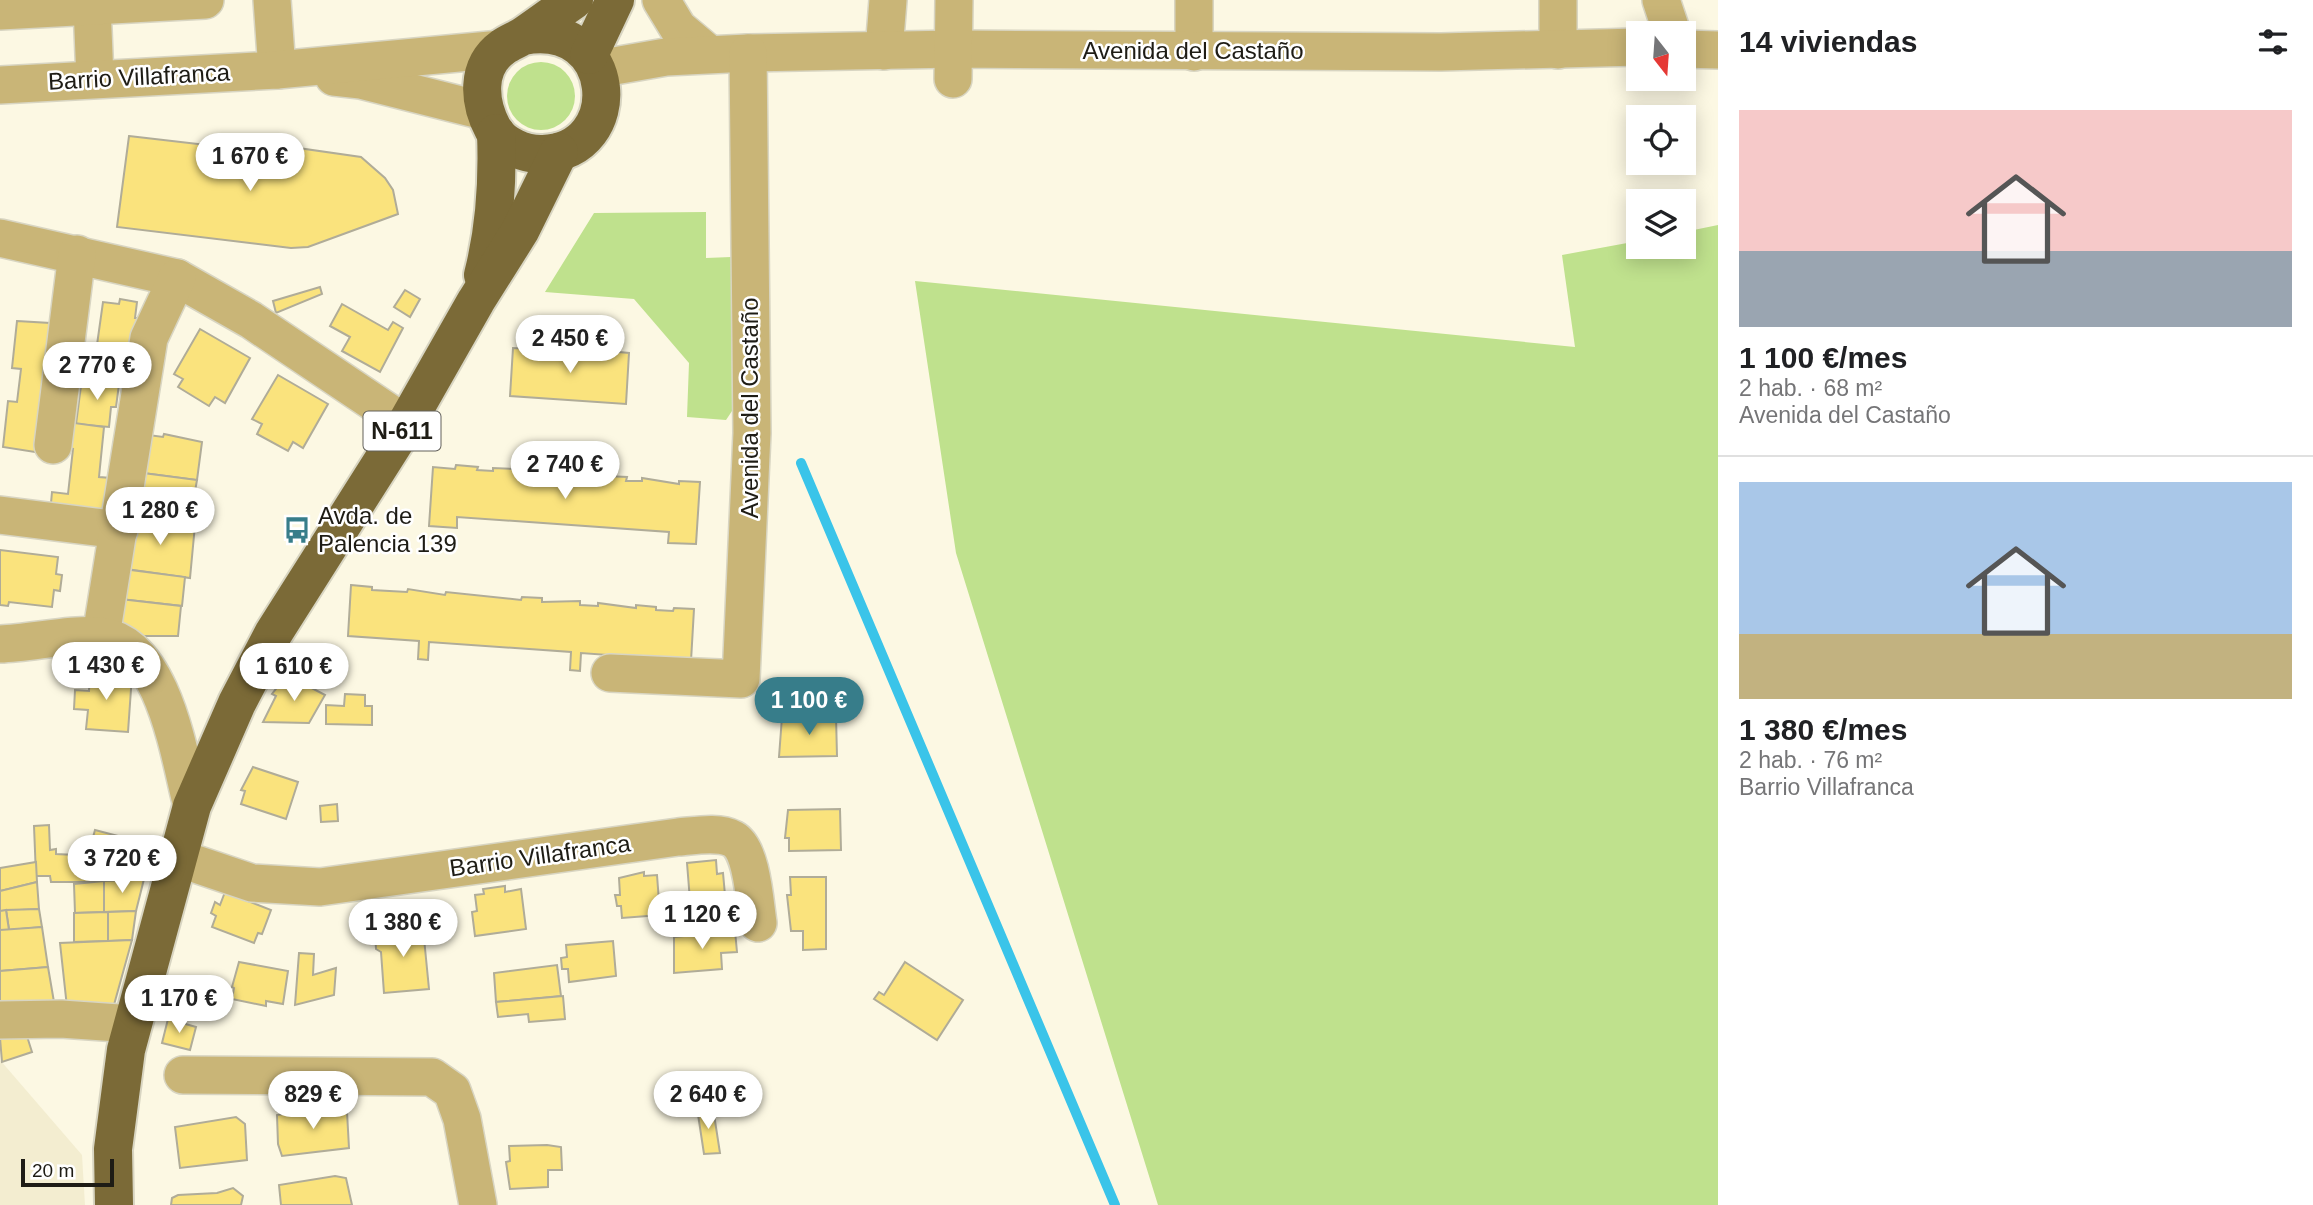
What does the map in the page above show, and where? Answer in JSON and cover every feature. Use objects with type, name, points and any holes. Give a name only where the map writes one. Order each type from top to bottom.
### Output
[{"type":"highway","name":"N-611","points":[[476,301],[492,237],[498,172],[490,122],[481,94],[483,78],[512,42],[573,0]]},
{"type":"highway","points":[[490,122],[509,145],[525,152],[542,154],[559,152],[588,133],[597,118],[596,75],[615,0]]},
{"type":"highway","points":[[512,42],[541,33],[559,35],[576,43],[596,75]]},
{"type":"highway","name":"N-611","points":[[114,1205],[113,1161],[118,1092],[133,1024],[192,806],[237,703],[273,634],[406,424],[476,301],[520,231],[559,152]]},
{"type":"street","points":[[0,11],[205,0]]},
{"type":"street","points":[[272,0],[278,70]]},
{"type":"street","points":[[661,0],[678,28],[709,54]]},
{"type":"street","points":[[884,51],[888,0]]},
{"type":"street","points":[[953,64],[954,0]]},
{"type":"street","points":[[1194,0],[1194,52]]},
{"type":"street","points":[[1558,0],[1558,50]]},
{"type":"street","points":[[1661,0],[1668,21]]},
{"type":"street","points":[[92,6],[95,79]]},
{"type":"street","name":"Barrio Villafranca","points":[[0,85],[278,70],[512,42]]},
{"type":"street","name":"Avenida del Castaño","points":[[596,75],[666,57],[709,54],[884,51],[953,64],[1194,52],[1626,47]]},
{"type":"street","points":[[1696,49],[1718,50]]},
{"type":"street","name":"Avenida del Castaño","points":[[610,673],[741,679],[752,433],[748,53]]},
{"type":"street","name":"Barrio Villafranca","points":[[278,70],[360,80],[490,122]]},
{"type":"street","points":[[0,238],[177,278],[251,320],[406,424]]},
{"type":"street","points":[[54,445],[77,254]]},
{"type":"street","points":[[101,636],[149,338],[177,278]]},
{"type":"street","points":[[0,515],[119,530]]},
{"type":"street","points":[[0,644],[79,635],[101,636],[118,640],[136,652],[148,666],[173,736],[192,806]]},
{"type":"street","name":"Barrio Villafranca","points":[[178,858],[253,883],[320,887],[678,837],[719,835],[733,839],[741,845],[749,868],[758,923]]},
{"type":"street","points":[[0,1020],[61,1019],[133,1024]]},
{"type":"street","points":[[183,1075],[432,1077],[452,1091],[462,1119],[478,1205]]},
{"type":"shaded area","points":[[0,1060],[82,1155],[85,1205],[0,1205]]},
{"type":"green space","points":[[534,62],[548,62],[560,67],[570,77],[575,96],[570,115],[560,125],[548,130],[534,130],[522,125],[512,115],[507,103],[507,89],[512,77],[522,67]]},
{"type":"green space","points":[[706,212],[706,258],[731,257],[732,411],[726,420],[687,417],[689,363],[634,299],[545,292],[594,213]]},
{"type":"green space","points":[[1718,225],[1718,1205],[1158,1205],[956,553],[915,281],[1575,347],[1562,255],[1626,243],[1626,259],[1696,259],[1696,230]]},
{"type":"building","points":[[129,136],[276,153],[277,145],[361,157],[385,178],[393,190],[398,214],[308,247],[291,248],[117,227]]},
{"type":"building","points":[[320,287],[322,294],[276,313],[273,301]]},
{"type":"building","points":[[405,290],[420,299],[410,317],[394,307]]},
{"type":"building","points":[[120,299],[137,302],[135,318],[139,318],[128,363],[95,359],[103,302],[119,304]]},
{"type":"building","points":[[342,304],[388,330],[393,322],[403,328],[380,372],[342,351],[350,337],[330,326]]},
{"type":"building","points":[[17,321],[50,323],[39,451],[35,452],[3,447],[8,401],[17,402],[21,369],[12,368]]},
{"type":"building","points":[[200,329],[250,358],[225,403],[215,397],[209,406],[178,387],[183,379],[174,374]]},
{"type":"building","points":[[532,346],[569,352],[570,349],[607,354],[608,351],[629,353],[626,404],[510,396],[513,348],[532,349]]},
{"type":"building","points":[[278,375],[328,404],[303,448],[293,442],[288,451],[257,434],[262,424],[252,419]]},
{"type":"building","points":[[114,377],[120,377],[116,407],[111,407],[109,427],[76,424],[82,378],[114,382]]},
{"type":"building","points":[[67,422],[104,427],[99,477],[111,478],[107,514],[51,503],[52,492],[68,494],[73,449],[64,448]]},
{"type":"building","points":[[141,434],[163,437],[164,434],[202,442],[197,480],[143,473]]},
{"type":"building","points":[[456,465],[478,467],[477,470],[516,469],[516,473],[554,472],[554,476],[590,475],[590,478],[606,479],[606,476],[627,477],[626,481],[642,481],[642,478],[679,484],[679,481],[700,482],[696,544],[668,543],[669,532],[457,517],[457,528],[429,526],[433,467],[455,469]]},
{"type":"building","points":[[143,473],[197,480],[189,525],[128,518]]},
{"type":"building","points":[[128,518],[195,525],[190,578],[126,569]]},
{"type":"building","points":[[0,550],[58,557],[56,574],[62,575],[60,591],[54,590],[52,607],[9,602],[8,606],[0,605]]},
{"type":"building","points":[[123,569],[185,577],[182,606],[120,599]]},
{"type":"building","points":[[351,585],[372,587],[372,590],[407,592],[408,589],[445,595],[446,592],[521,600],[522,597],[542,598],[542,602],[580,601],[580,605],[598,606],[598,603],[636,608],[636,605],[673,611],[674,608],[694,609],[691,661],[581,653],[580,671],[570,670],[571,652],[429,642],[428,660],[418,659],[419,641],[348,636]]},
{"type":"building","points":[[120,599],[181,606],[178,636],[133,636],[116,631]]},
{"type":"building","points":[[90,673],[132,675],[128,732],[86,729],[88,710],[74,709],[75,690],[89,691]]},
{"type":"building","points":[[287,675],[325,695],[309,723],[263,722],[276,696],[272,694]]},
{"type":"building","points":[[345,694],[365,695],[365,706],[372,706],[372,725],[326,724],[326,705],[344,706]]},
{"type":"building","points":[[836,716],[837,756],[779,757],[782,717]]},
{"type":"building","points":[[253,767],[298,782],[286,819],[241,804],[245,791],[241,790]]},
{"type":"building","points":[[337,804],[338,821],[321,822],[320,806]]},
{"type":"building","points":[[840,809],[841,850],[789,851],[789,838],[785,838],[788,810]]},
{"type":"building","points":[[49,825],[50,850],[56,849],[56,854],[97,856],[89,852],[95,830],[141,842],[139,865],[136,864],[133,876],[98,867],[98,882],[51,882],[50,876],[36,876],[34,826]]},
{"type":"building","points":[[716,860],[717,874],[723,873],[725,895],[719,895],[720,910],[691,913],[687,863]]},
{"type":"building","points":[[36,862],[37,882],[0,891],[0,868]]},
{"type":"building","points":[[644,872],[644,876],[657,875],[660,915],[622,918],[621,906],[617,906],[615,895],[620,895],[619,878]]},
{"type":"building","points":[[790,877],[826,877],[826,949],[803,950],[803,931],[791,931],[787,895],[791,895]]},
{"type":"building","points":[[144,879],[136,911],[104,912],[104,881]]},
{"type":"building","points":[[104,881],[104,912],[75,913],[74,884]]},
{"type":"building","points":[[37,882],[39,909],[0,911],[0,891]]},
{"type":"building","points":[[505,886],[505,892],[521,889],[526,929],[475,936],[472,912],[477,911],[475,895],[484,894],[483,889]]},
{"type":"building","points":[[225,892],[271,910],[262,934],[258,933],[254,943],[212,927],[216,916],[211,913],[215,902],[220,905]]},
{"type":"building","points":[[39,909],[42,927],[9,930],[6,910]]},
{"type":"building","points":[[6,910],[9,930],[0,930],[0,911]]},
{"type":"building","points":[[136,911],[132,940],[108,941],[108,912]]},
{"type":"building","points":[[108,912],[108,941],[74,942],[74,913]]},
{"type":"building","points":[[419,925],[423,928],[429,989],[384,993],[381,952],[376,949],[375,933]]},
{"type":"building","points":[[42,927],[48,967],[0,971],[0,930]]},
{"type":"building","points":[[735,931],[737,952],[721,953],[722,969],[674,973],[674,937]]},
{"type":"building","points":[[132,940],[112,1012],[67,1007],[60,943]]},
{"type":"building","points":[[613,941],[616,976],[569,982],[568,969],[562,969],[561,958],[567,957],[566,945]]},
{"type":"building","points":[[299,953],[314,954],[313,975],[336,968],[334,995],[295,1005]]},
{"type":"building","points":[[239,962],[288,971],[283,1004],[266,1001],[266,1006],[232,999],[232,987]]},
{"type":"building","points":[[905,962],[963,1000],[937,1040],[874,999],[879,992],[884,995]]},
{"type":"building","points":[[557,965],[561,996],[496,1002],[494,973]]},
{"type":"building","points":[[48,967],[54,1002],[0,1010],[0,971]]},
{"type":"building","points":[[563,996],[565,1019],[529,1022],[528,1014],[498,1017],[496,1002]]},
{"type":"building","points":[[168,1019],[196,1027],[190,1050],[162,1043]]},
{"type":"building","points":[[25,1030],[32,1052],[2,1062],[0,1038]]},
{"type":"building","points":[[338,1105],[344,1107],[347,1112],[349,1148],[282,1156],[278,1144],[277,1115]]},
{"type":"building","points":[[697,1108],[713,1108],[720,1153],[704,1154]]},
{"type":"building","points":[[236,1117],[245,1124],[247,1160],[180,1168],[175,1127]]},
{"type":"building","points":[[509,1146],[561,1147],[562,1170],[548,1170],[548,1187],[510,1189],[506,1162],[510,1161]]},
{"type":"building","points":[[335,1176],[346,1178],[352,1205],[281,1205],[279,1185]]},
{"type":"building","points":[[233,1188],[243,1196],[241,1205],[171,1205],[172,1198],[178,1195],[217,1193]]},
{"type":"waterway","points":[[801,463],[1115,1205]]},
{"type":"place","name":"Avda. de Palencia 139","points":[[297,530]]}]
